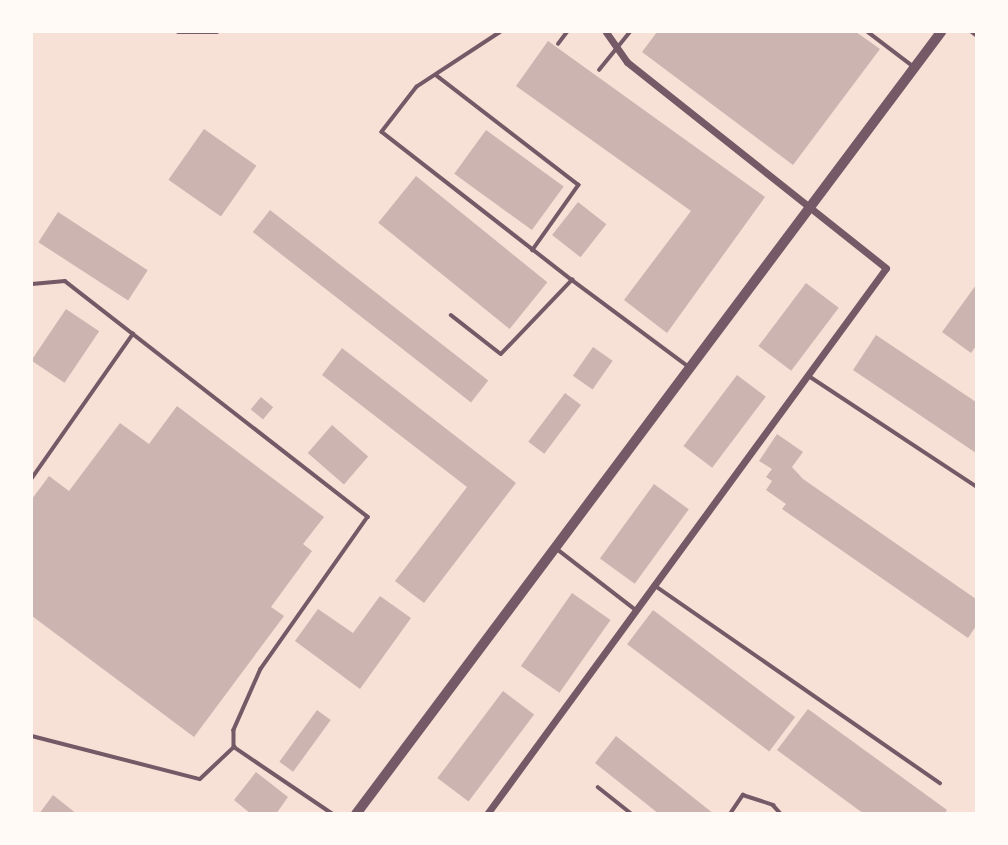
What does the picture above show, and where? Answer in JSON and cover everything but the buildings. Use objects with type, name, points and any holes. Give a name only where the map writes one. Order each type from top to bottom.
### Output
[{"type":"street","points":[[486,814],[887,268],[627,62],[606,32]]},
{"type":"street","points":[[356,814],[941,32]]},
{"type":"lane","points":[[178,32],[217,32]]},
{"type":"lane","points":[[501,32],[417,87],[382,132],[688,367]]},
{"type":"lane","points":[[558,44],[567,32]]},
{"type":"lane","points":[[599,70],[630,32]]},
{"type":"lane","points":[[868,32],[914,67]]},
{"type":"lane","points":[[972,32],[976,34]]},
{"type":"lane","points":[[436,75],[579,185],[533,250]]},
{"type":"lane","points":[[451,315],[501,354],[572,280]]},
{"type":"lane","points":[[32,284],[65,281],[368,517],[261,669],[234,730],[233,747],[200,779],[32,736]]},
{"type":"lane","points":[[32,478],[133,334]]},
{"type":"lane","points":[[808,375],[976,486]]},
{"type":"lane","points":[[554,547],[636,610]]},
{"type":"lane","points":[[654,585],[940,783]]},
{"type":"lane","points":[[233,747],[333,814]]},
{"type":"lane","points":[[598,787],[632,814]]},
{"type":"lane","points":[[730,814],[743,795],[773,805],[781,814]]}]
